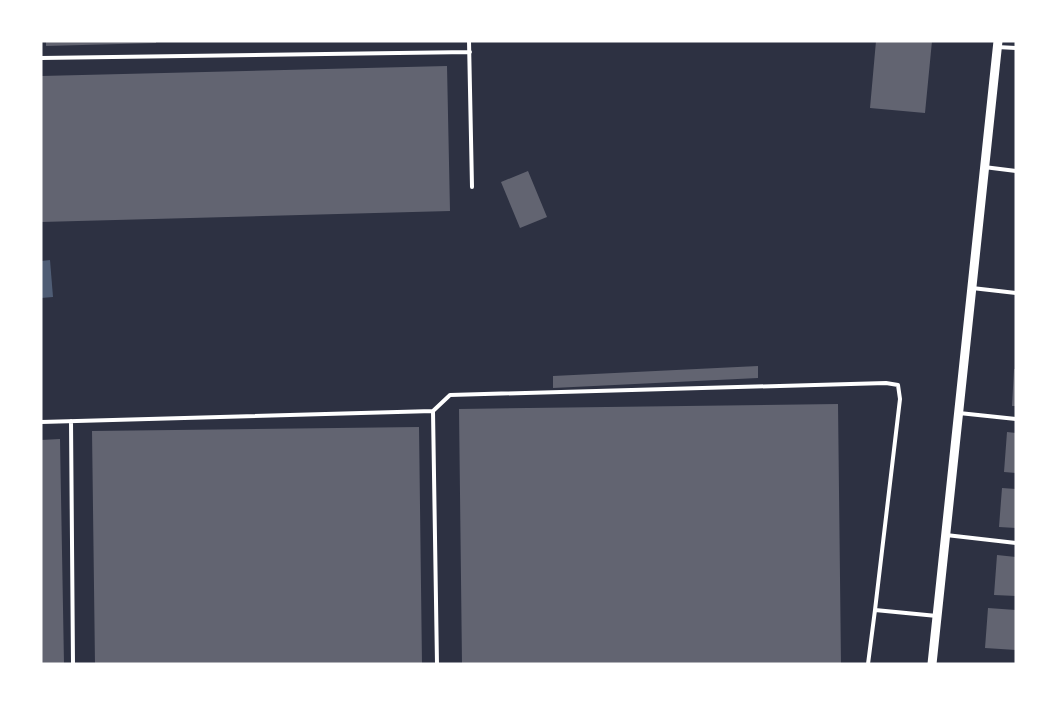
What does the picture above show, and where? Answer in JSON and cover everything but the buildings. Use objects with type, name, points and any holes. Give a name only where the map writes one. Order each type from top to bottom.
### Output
[{"type":"street","points":[[932,664],[997,44]]},
{"type":"lane","points":[[470,41],[472,187]]},
{"type":"lane","points":[[997,44],[1016,48]]},
{"type":"lane","points":[[41,58],[470,52]]},
{"type":"lane","points":[[984,168],[1016,171]]},
{"type":"lane","points":[[972,288],[1016,293]]},
{"type":"lane","points":[[41,422],[433,411],[450,395],[886,383],[898,385],[900,399],[868,664]]},
{"type":"lane","points":[[433,411],[436,664]]},
{"type":"lane","points":[[959,412],[1016,419]]},
{"type":"lane","points":[[71,421],[73,664]]},
{"type":"lane","points":[[946,535],[1016,543]]},
{"type":"lane","points":[[875,610],[937,616]]},
{"type":"water","points":[[50,260],[53,297],[41,298],[41,261]]}]
